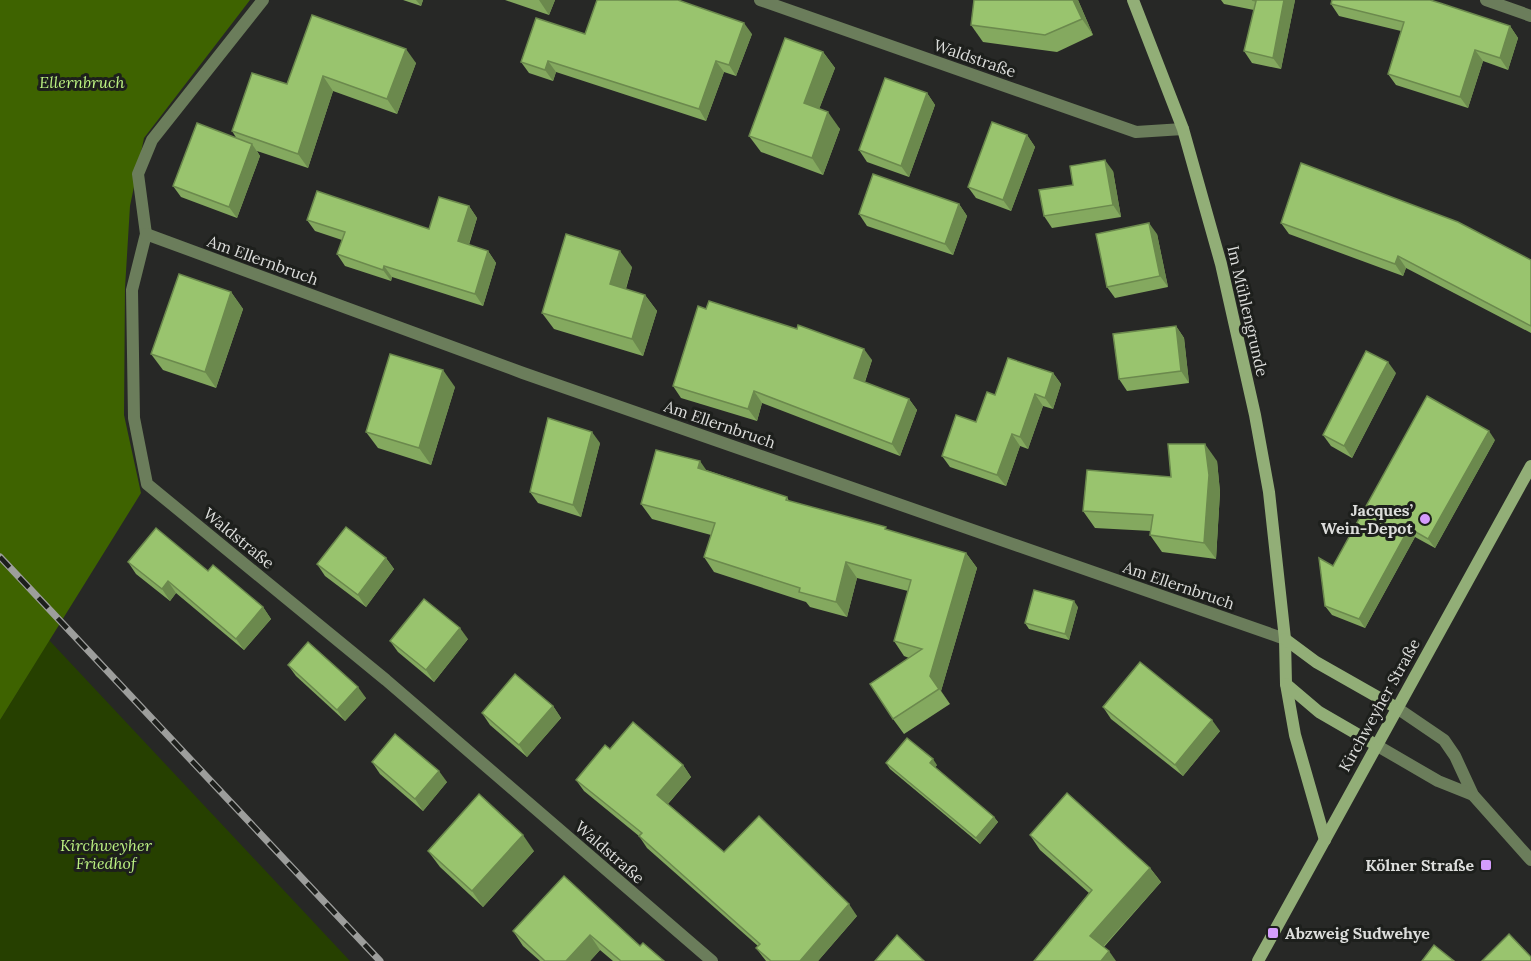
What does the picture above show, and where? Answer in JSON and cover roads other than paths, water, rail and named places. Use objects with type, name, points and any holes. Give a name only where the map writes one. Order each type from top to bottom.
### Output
[{"type":"main road","name":"Im Mühlengrunde","points":[[1133,0],[1183,129],[1221,264],[1255,414],[1269,492],[1285,639],[1286,684],[1295,735],[1325,840]]},
{"type":"main road","name":"Kirchweyher Straße","points":[[1258,961],[1531,466]]},
{"type":"main road","points":[[1285,639],[1316,662],[1397,708]]},
{"type":"main road","points":[[1286,684],[1319,712],[1376,745]]},
{"type":"street","name":"Waldstraße","points":[[263,0],[152,140],[138,174],[146,234],[132,290],[134,418],[147,484],[386,680],[712,961]]},
{"type":"street","name":"Waldstraße","points":[[760,0],[1136,132],[1183,129]]},
{"type":"street","points":[[1486,0],[1531,16]]},
{"type":"street","name":"Am Ellernbruch","points":[[146,234],[523,373],[1285,639]]},
{"type":"street","points":[[1397,708],[1444,740],[1455,756],[1473,795],[1531,860]]},
{"type":"street","points":[[1376,745],[1438,781],[1473,795]]},
{"type":"railway","points":[[0,557],[380,961]]},
{"type":"place","name":"Jacques’ Wein-Depot","points":[[1425,519]]},
{"type":"place","name":"Kölner Straße","points":[[1486,865]]},
{"type":"place","name":"Abzweig Sudwehye","points":[[1273,933]]},
{"type":"park label","name":"Ellernbruch","points":[[82,82]]},
{"type":"park label","name":"Kirchweyher Friedhof","points":[[106,854]]}]
